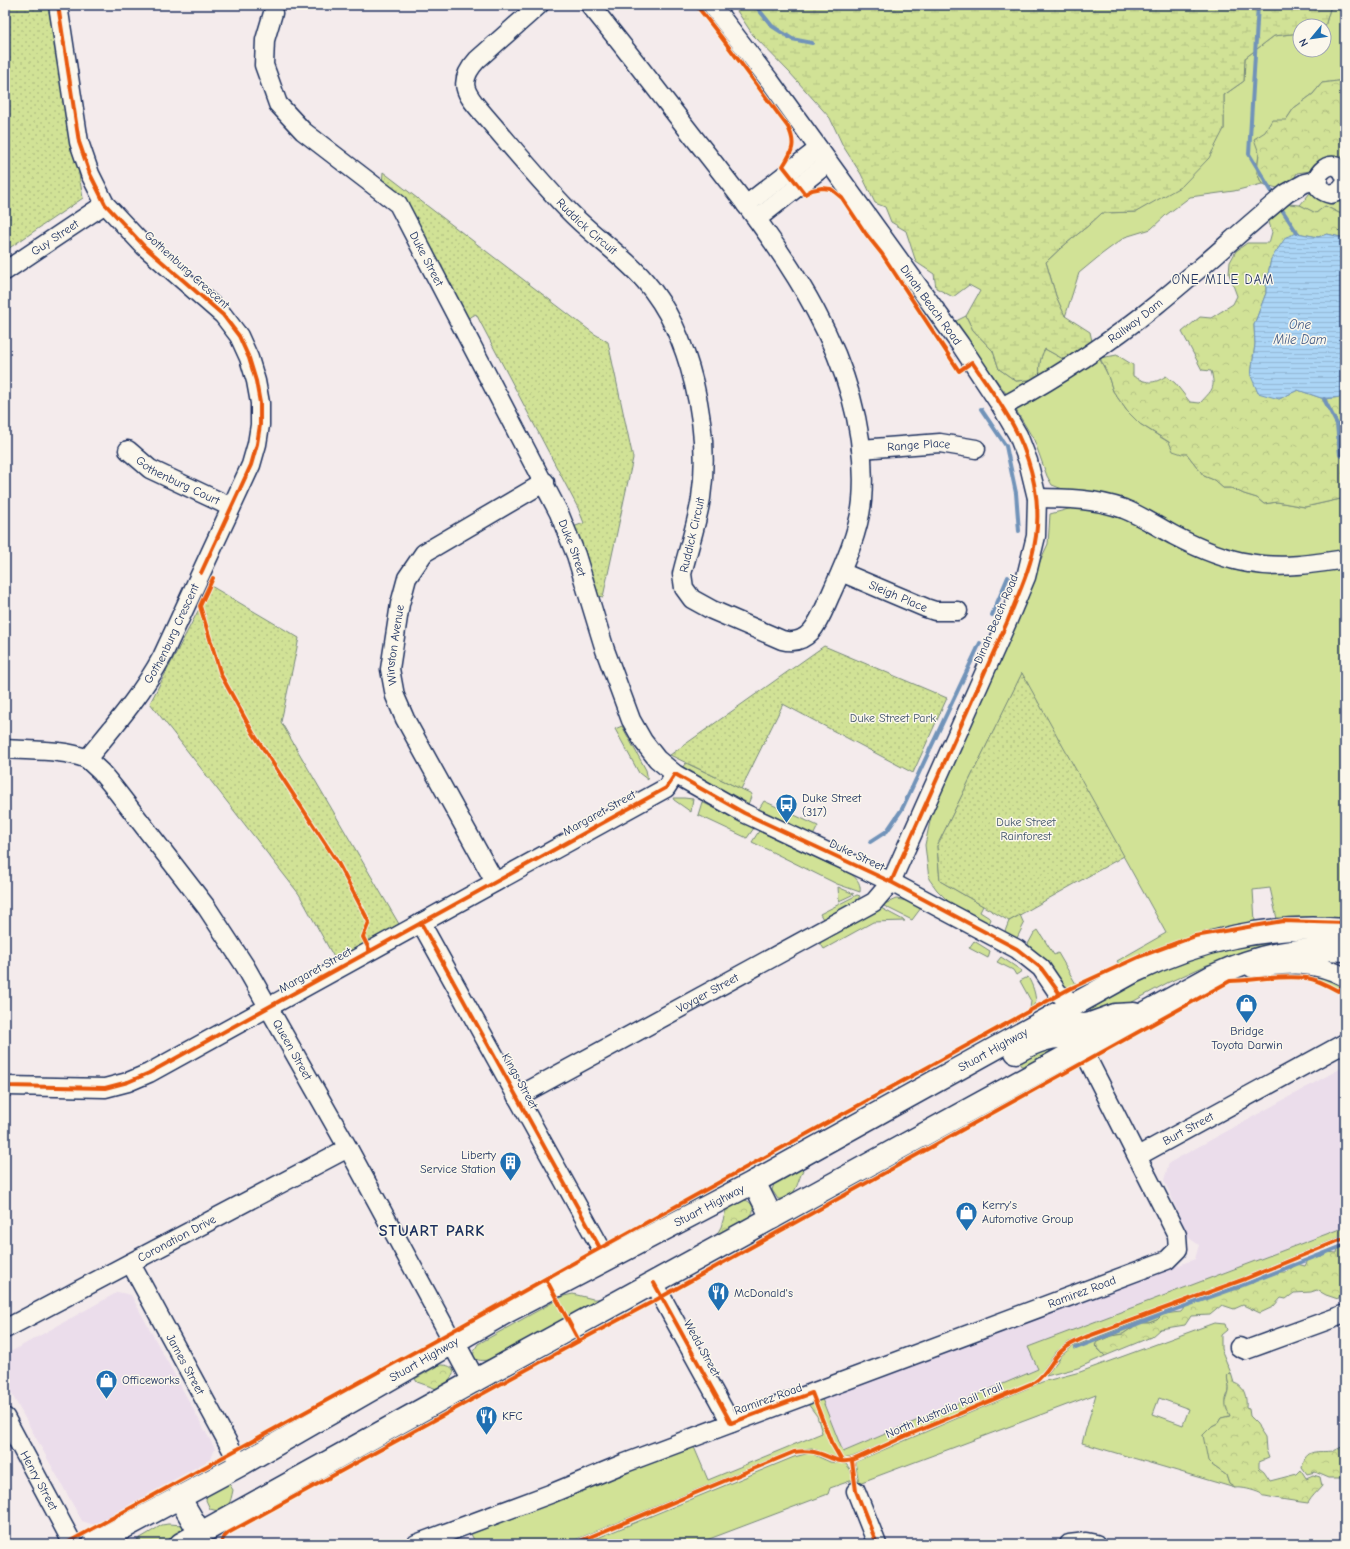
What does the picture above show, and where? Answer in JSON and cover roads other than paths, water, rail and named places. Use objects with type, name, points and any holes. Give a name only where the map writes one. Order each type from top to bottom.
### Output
[{"type":"highway","name":"Stuart Highway","points":[[93,1544],[240,1465],[453,1342],[754,1182],[1143,967],[1189,948],[1209,942],[1268,931],[1326,928],[1345,930]]},
{"type":"highway","points":[[180,1544],[201,1539],[474,1381],[1213,976],[1244,963],[1270,955],[1318,950],[1345,950]]},
{"type":"highway","points":[[1056,1014],[1072,1022],[1084,1025],[1120,1014],[1143,1015]]},
{"type":"highway","points":[[915,1092],[974,1072],[1039,1041],[1054,1038],[1067,1038],[1073,1040],[1082,1048]]},
{"type":"highway","points":[[754,1182],[772,1218]]},
{"type":"highway","points":[[453,1342],[474,1381]]},
{"type":"highway","points":[[179,1497],[201,1539]]},
{"type":"street","name":"Gothenburg Crescent","points":[[58,5],[79,142],[90,174],[105,204],[145,247],[223,315],[238,336],[249,358],[256,381],[260,403],[260,425],[257,444],[251,465],[170,642],[153,674],[132,704],[87,759]]},
{"type":"street","name":"Ruddick Circuit","points":[[539,5],[469,68],[466,75],[466,88],[473,102],[484,116],[566,209],[583,226],[628,263],[644,280],[654,292],[678,337],[694,384],[700,412],[704,464],[700,502],[694,532],[682,574],[686,592],[692,599],[712,610],[782,640],[792,642],[802,638],[814,628],[841,572],[853,539],[862,502],[861,449],[857,420],[849,386],[836,351],[816,311],[757,219],[590,5]]},
{"type":"street","name":"Dinah Beach Road","points":[[712,5],[770,81],[960,344],[1002,407],[1018,435],[1028,462],[1037,498],[1036,536],[1026,577],[891,882]]},
{"type":"street","name":"Duke Street","points":[[273,13],[265,40],[264,65],[278,104],[303,131],[398,204],[560,512],[576,555],[605,650],[630,720],[643,741],[657,759],[675,774],[744,814],[891,882],[1017,949],[1041,968],[1058,993],[1075,1004]]},
{"type":"street","points":[[746,205],[818,149]]},
{"type":"street","points":[[757,219],[828,163]]},
{"type":"street","points":[[1345,177],[1338,167],[1329,166],[1321,170],[1318,180],[1319,187],[1322,191],[1331,194],[1340,191],[1345,184]]},
{"type":"street","name":"Railway Dam","points":[[1002,407],[1066,370],[1121,332],[1155,306],[1287,193],[1305,184],[1318,180]]},
{"type":"street","name":"Guy Street","points":[[5,271],[105,204]]},
{"type":"street","name":"Range Place","points":[[861,449],[940,443],[976,449]]},
{"type":"street","name":"Gothenburg Court","points":[[128,450],[150,469],[231,507]]},
{"type":"street","name":"Winston Avenue","points":[[495,882],[405,719],[395,696],[390,669],[400,604],[407,578],[424,553],[545,482]]},
{"type":"street","points":[[1037,498],[1070,498],[1103,503],[1117,507],[1150,521],[1174,535],[1217,555],[1248,564],[1273,567],[1345,559]]},
{"type":"street","name":"Sleigh Place","points":[[841,572],[926,608],[935,611],[958,611]]},
{"type":"street","points":[[5,749],[65,753],[87,759]]},
{"type":"street","name":"Queen Street","points":[[87,759],[101,772],[115,789],[208,908],[227,937],[269,1007],[348,1148],[453,1342]]},
{"type":"street","name":"Margaret Street","points":[[8,1086],[105,1088],[128,1082],[149,1073],[666,788],[675,774]]},
{"type":"street","name":"Voyger Street","points":[[517,1097],[874,902],[891,882]]},
{"type":"street","name":"Kings Street","points":[[421,923],[607,1259]]},
{"type":"street","name":"Duke Street","points":[[1017,949],[1033,972],[1056,1014]]},
{"type":"street","points":[[1213,976],[1250,968],[1308,964],[1322,967],[1345,977]]},
{"type":"street","name":"Burt Street","points":[[1138,1156],[1345,1043]]},
{"type":"street","points":[[1082,1048],[1138,1156]]},
{"type":"street","name":"Coronation Drive","points":[[5,1329],[131,1264],[348,1148]]},
{"type":"street","name":"Ramirez Road","points":[[416,1544],[550,1494],[625,1462],[1167,1260],[1178,1249],[1177,1235],[1138,1156]]},
{"type":"street","name":"James Street","points":[[131,1264],[240,1465]]},
{"type":"street","name":"Wedd Street","points":[[654,1283],[731,1423]]},
{"type":"street","points":[[1239,1347],[1246,1350],[1345,1314]]},
{"type":"street","name":"Henry Street","points":[[5,1417],[73,1544]]},
{"type":"street","points":[[856,1491],[877,1544]]},
{"type":"street","points":[[1069,1544],[1086,1542],[1096,1544]]},
{"type":"water","name":"One Mile Dam","points":[[1297,233],[1318,237],[1327,234],[1345,238],[1345,387],[1341,397],[1324,399],[1298,390],[1279,399],[1258,393],[1251,376],[1255,344],[1254,325],[1266,293],[1271,259],[1286,237]]},
{"type":"waterway","points":[[755,5],[772,26],[792,39],[812,43]]},
{"type":"waterway","points":[[1258,5],[1249,154],[1275,197]]},
{"type":"waterway","points":[[1279,205],[1297,233]]},
{"type":"waterway","points":[[1324,399],[1337,424],[1340,455],[1345,457]]},
{"type":"waterway","points":[[981,409],[1006,446],[1016,493],[1019,531]]},
{"type":"waterway","points":[[992,615],[1008,577]]},
{"type":"waterway","points":[[870,842],[887,831],[902,809],[980,643]]},
{"type":"waterway","points":[[1076,1348],[1345,1245]]},
{"type":"place","name":"Duke Street (317)","points":[[787,824]]},
{"type":"place","name":"Bridge Toyota Darwin","points":[[1247,1024]]},
{"type":"place","name":"Liberty Service Station","points":[[511,1182]]},
{"type":"place","name":"Kerry's Automotive Group","points":[[967,1232]]},
{"type":"place","name":"McDonald's","points":[[718,1312]]},
{"type":"place","name":"Officeworks","points":[[106,1400]]},
{"type":"place","name":"KFC","points":[[487,1436]]},
{"type":"district","name":"ONE MILE DAM","points":[[1223,279]]},
{"type":"district","name":"STUART PARK","points":[[432,1231]]},
{"type":"park label","name":"Duke Street Park","points":[[893,718]]},
{"type":"park label","name":"Duke Street Rainforest","points":[[1026,829]]}]
